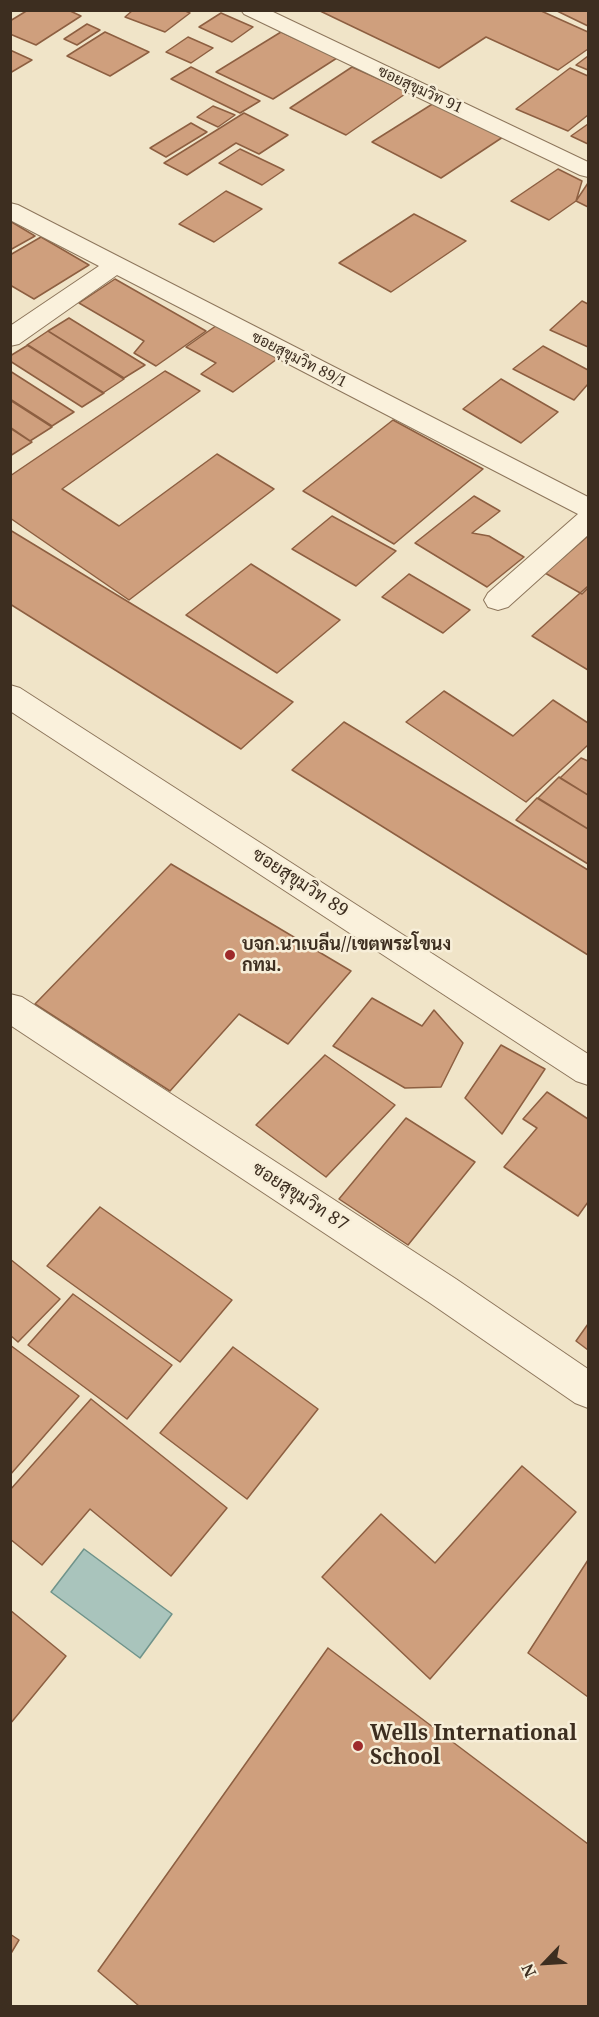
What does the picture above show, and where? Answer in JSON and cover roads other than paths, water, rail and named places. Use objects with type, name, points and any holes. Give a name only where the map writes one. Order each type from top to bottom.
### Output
[{"type":"street","name":"ซอยสุขุมวิท 91","points":[[251,10],[588,170]]},
{"type":"street","name":"ซอยสุขุมวิท 89/1","points":[[10,210],[588,508]]},
{"type":"street","points":[[10,338],[116,265]]},
{"type":"street","points":[[498,600],[588,520]]},
{"type":"street","name":"ซอยสุขุมวิท 89","points":[[10,696],[588,1071]]},
{"type":"street","name":"ซอยสุขุมวิท 87","points":[[10,1007],[443,1291],[588,1390]]},
{"type":"water","points":[[84,1549],[172,1614],[140,1658],[51,1592]]},
{"type":"place","name":"บจก.นาเบลีน//เขตพระโขนง กทม.","points":[[230,955]]},
{"type":"place","name":"Wells International School","points":[[358,1746]]}]
